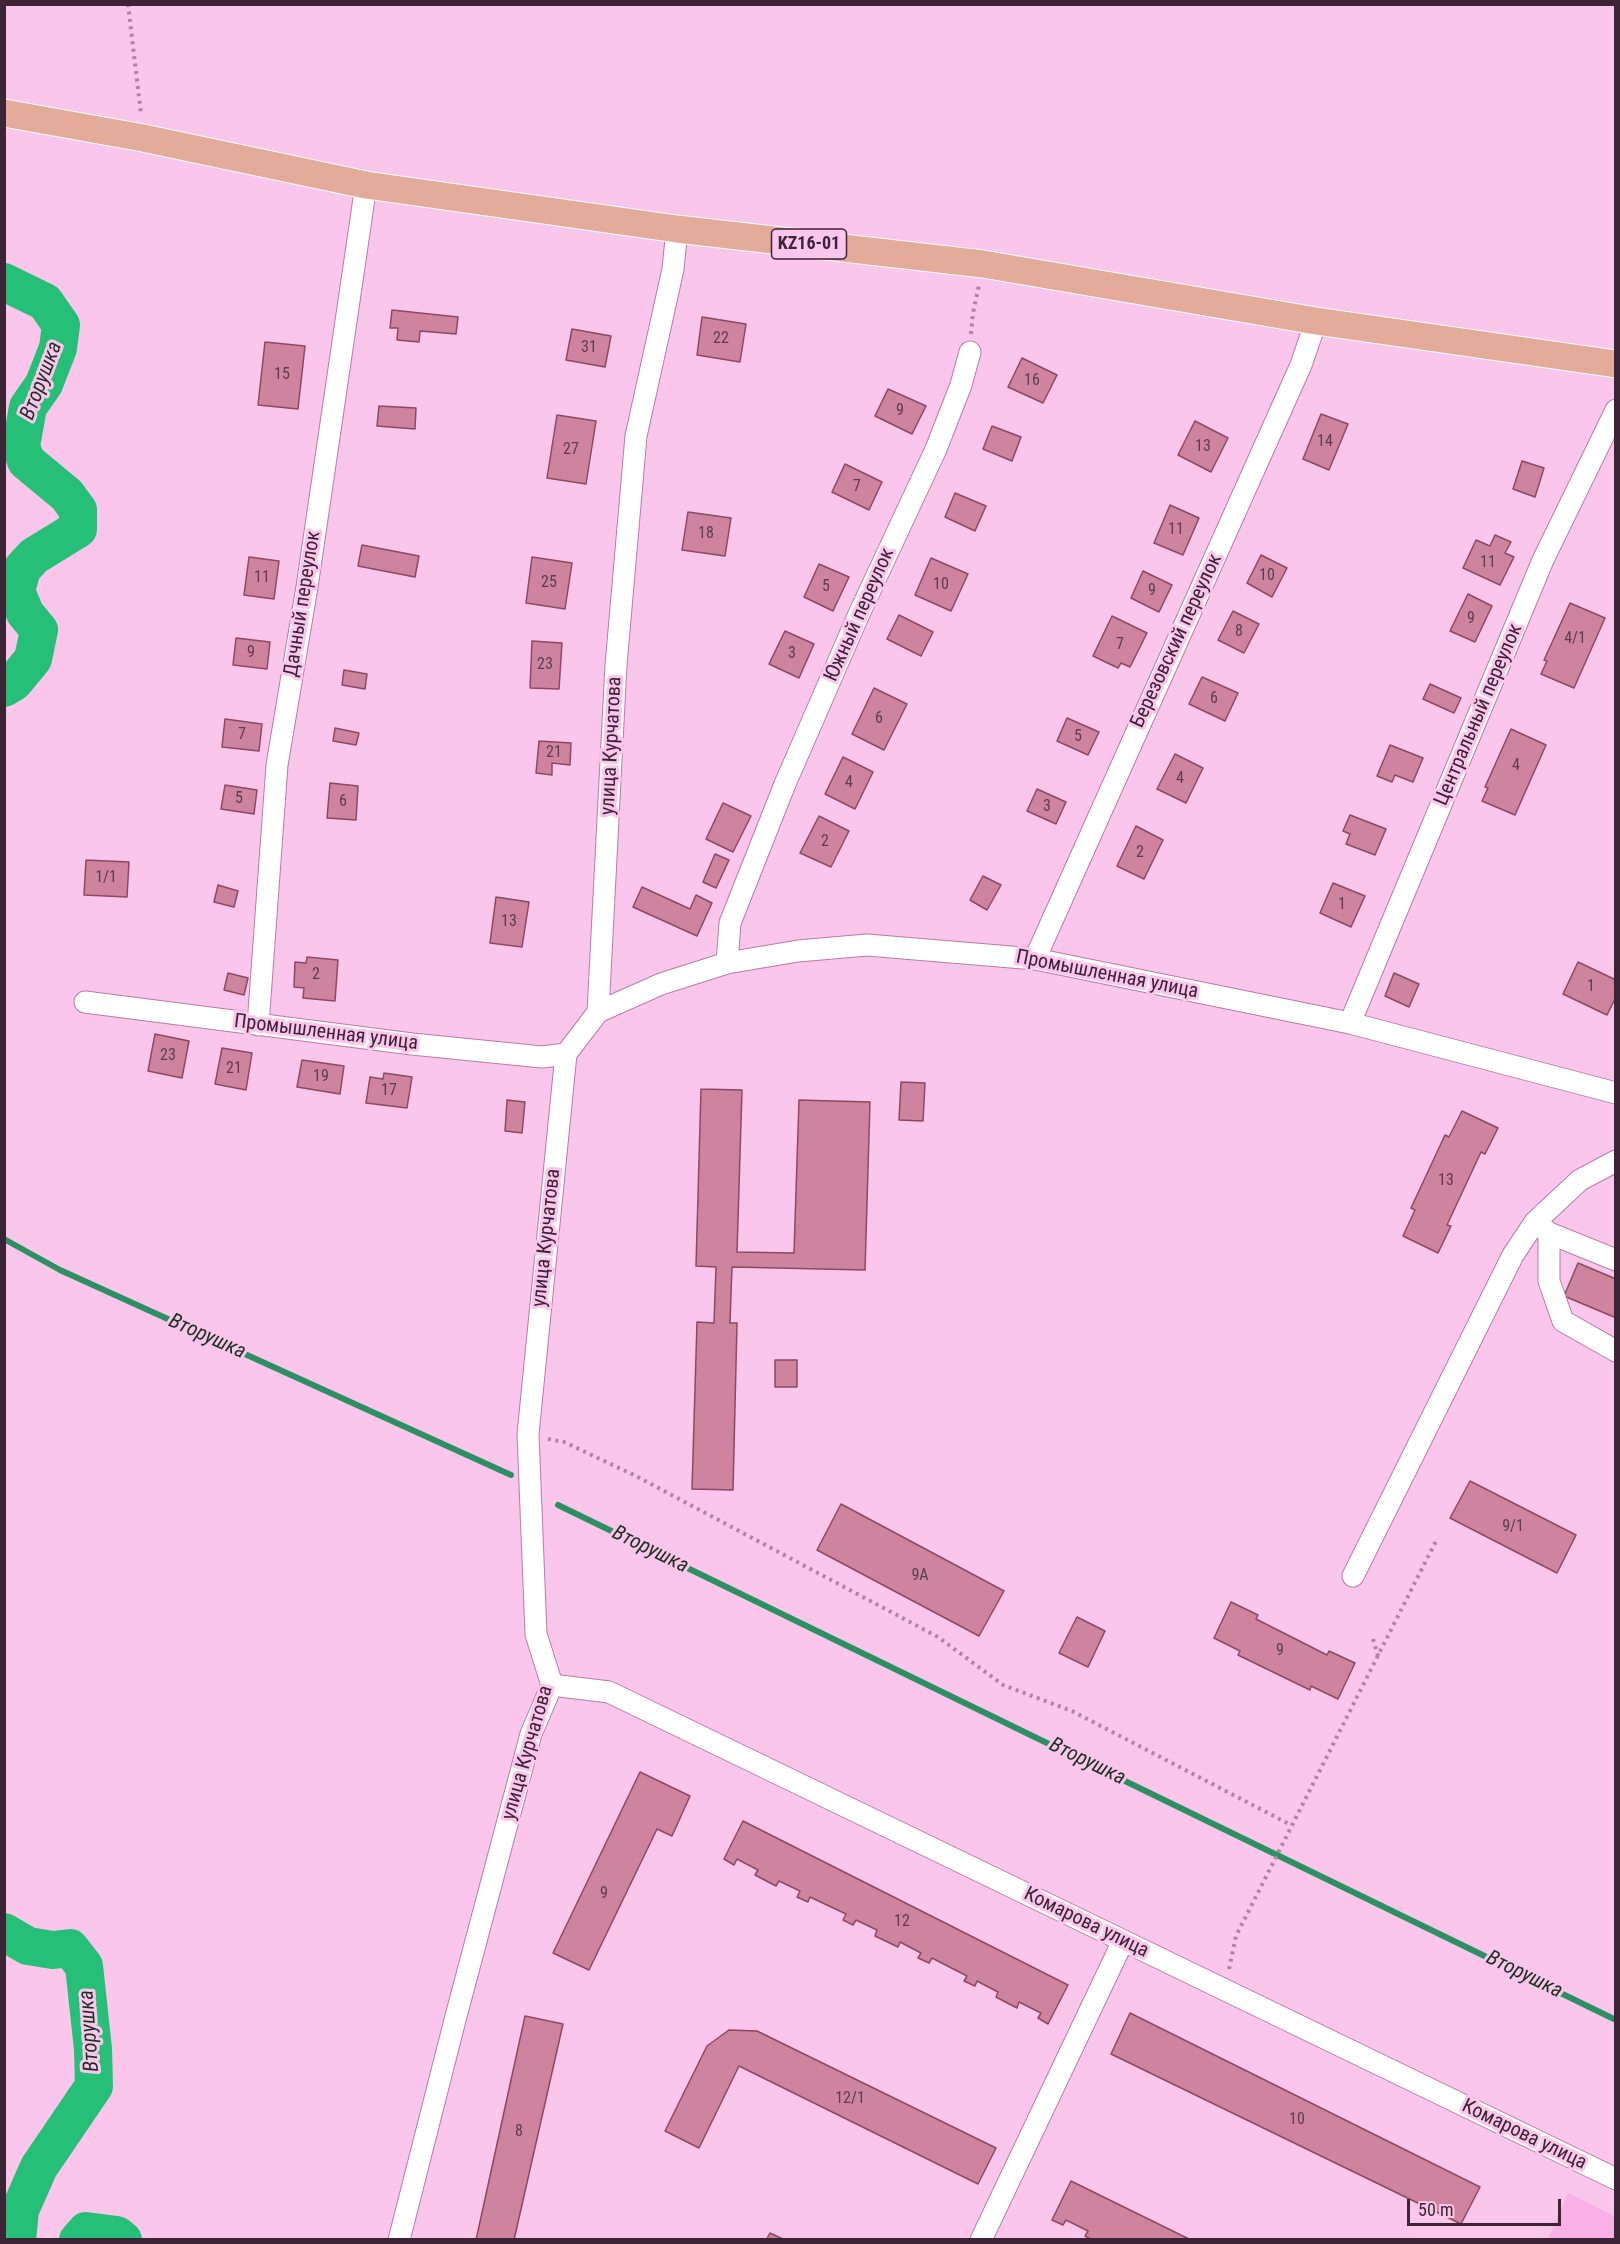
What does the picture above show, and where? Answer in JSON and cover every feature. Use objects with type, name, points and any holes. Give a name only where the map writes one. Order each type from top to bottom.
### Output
[{"type":"main road","name":"KZ16-01","points":[[4,113],[143,138],[366,185],[677,229],[983,264],[1316,321],[1616,364]]},
{"type":"street","name":"Дачный переулок","points":[[258,1025],[277,765],[309,575],[366,185]]},
{"type":"street","name":"улица Курчатова","points":[[598,1012],[616,665],[636,436],[673,269],[677,229]]},
{"type":"street","name":"Березовский переулок","points":[[1035,959],[1301,365],[1316,321]]},
{"type":"street","name":"Южный переулок","points":[[727,963],[730,923],[785,784],[859,614],[936,449],[961,385],[970,352]]},
{"type":"street","name":"Центральный переулок","points":[[1350,1023],[1543,561],[1616,410]]},
{"type":"street","name":"Промышленная улица","points":[[598,1012],[660,984],[727,963],[798,951],[867,945],[1035,959],[1350,1023],[1615,1093]]},
{"type":"street","name":"Промышленная улица","points":[[85,1002],[542,1058],[566,1054]]},
{"type":"street","points":[[566,1054],[598,1012]]},
{"type":"street","name":"улица Курчатова","points":[[399,2240],[454,2020],[531,1734],[552,1685],[536,1634],[528,1434],[566,1054]]},
{"type":"street","points":[[1353,1576],[1513,1255],[1542,1227],[1580,1180],[1616,1161]]},
{"type":"street","points":[[1542,1227],[1616,1260]]},
{"type":"street","points":[[1542,1227],[1550,1281],[1563,1321],[1616,1351]]},
{"type":"street","name":"Комарова улица","points":[[552,1685],[609,1692],[1616,2179]]},
{"type":"street","points":[[981,2240],[1123,1941]]},
{"type":"path","points":[[128,4],[143,138]]},
{"type":"path","points":[[970,352],[973,313],[983,264]]},
{"type":"path","points":[[528,1434],[564,1442],[636,1476],[938,1637],[1003,1685],[1072,1711],[1291,1825]]},
{"type":"path","points":[[1224,1990],[1236,1936],[1436,1541]]},
{"type":"path","points":[[1373,1639],[1378,1656]]},
{"type":"shaded area","points":[[1568,2193],[1615,2216],[1615,2239],[1548,2239]]},
{"type":"building","points":[[392,310],[458,317],[456,334],[420,331],[419,342],[397,340],[398,328],[390,328]]},
{"type":"building","points":[[702,317],[746,324],[740,362],[697,355]]},
{"type":"building","points":[[572,329],[611,336],[605,367],[566,360]]},
{"type":"building","points":[[265,342],[305,346],[298,409],[258,405]]},
{"type":"building","points":[[1022,358],[1057,375],[1043,403],[1008,387]]},
{"type":"building","points":[[888,389],[926,406],[912,434],[875,416]]},
{"type":"building","points":[[379,406],[416,408],[415,429],[377,426]]},
{"type":"building","points":[[1321,414],[1348,424],[1329,470],[1303,459]]},
{"type":"building","points":[[557,415],[596,421],[586,484],[547,478]]},
{"type":"building","points":[[1195,421],[1228,438],[1211,472],[1178,455]]},
{"type":"building","points":[[992,426],[1021,437],[1012,461],[983,449]]},
{"type":"building","points":[[1522,461],[1544,468],[1535,497],[1513,489]]},
{"type":"building","points":[[845,464],[882,482],[869,510],[832,492]]},
{"type":"building","points":[[955,493],[986,506],[975,531],[945,517]]},
{"type":"building","points":[[1170,505],[1199,518],[1183,555],[1154,543]]},
{"type":"building","points":[[688,512],[731,518],[725,556],[682,550]]},
{"type":"building","points":[[1495,535],[1511,542],[1505,553],[1514,557],[1500,585],[1463,568],[1476,540],[1490,546]]},
{"type":"building","points":[[362,545],[419,556],[415,577],[358,566]]},
{"type":"building","points":[[1261,555],[1287,568],[1272,597],[1247,583]]},
{"type":"building","points":[[249,557],[279,561],[274,599],[244,595]]},
{"type":"building","points":[[532,557],[572,563],[565,609],[526,603]]},
{"type":"building","points":[[931,558],[968,574],[951,611],[915,595]]},
{"type":"building","points":[[819,564],[849,577],[833,611],[804,597]]},
{"type":"building","points":[[1143,571],[1172,585],[1159,612],[1131,598]]},
{"type":"building","points":[[1468,594],[1492,606],[1475,642],[1450,631]]},
{"type":"building","points":[[1570,603],[1605,618],[1574,688],[1541,674],[1547,661],[1544,660]]},
{"type":"building","points":[[1233,611],[1259,624],[1244,653],[1218,640]]},
{"type":"building","points":[[899,615],[933,632],[921,656],[887,639]]},
{"type":"building","points":[[1112,616],[1147,633],[1130,667],[1121,663],[1118,668],[1093,656]]},
{"type":"building","points":[[785,631],[814,644],[799,678],[769,664]]},
{"type":"building","points":[[236,638],[270,642],[267,669],[233,665]]},
{"type":"building","points":[[532,641],[562,643],[559,689],[530,688]]},
{"type":"building","points":[[344,670],[367,674],[365,689],[342,685]]},
{"type":"building","points":[[1202,677],[1238,693],[1225,721],[1189,704]]},
{"type":"building","points":[[1430,684],[1461,698],[1454,713],[1423,699]]},
{"type":"building","points":[[874,688],[907,704],[884,750],[852,734]]},
{"type":"building","points":[[1067,718],[1099,732],[1088,755],[1057,741]]},
{"type":"building","points":[[225,719],[262,724],[259,751],[222,747]]},
{"type":"building","points":[[335,728],[359,733],[356,745],[333,741]]},
{"type":"building","points":[[1511,729],[1546,745],[1515,815],[1482,801],[1488,788],[1485,787]]},
{"type":"building","points":[[539,741],[571,743],[570,765],[552,763],[552,775],[536,773]]},
{"type":"building","points":[[1390,745],[1423,758],[1413,782],[1395,775],[1392,782],[1377,776]]},
{"type":"building","points":[[1175,754],[1203,768],[1186,803],[1157,789]]},
{"type":"building","points":[[843,757],[873,772],[855,809],[825,794]]},
{"type":"building","points":[[330,783],[358,786],[356,820],[327,818]]},
{"type":"building","points":[[225,785],[257,790],[254,814],[221,809]]},
{"type":"building","points":[[1037,789],[1066,802],[1056,824],[1027,811]]},
{"type":"building","points":[[723,803],[751,816],[733,852],[706,839]]},
{"type":"building","points":[[1350,815],[1386,829],[1375,855],[1346,844],[1350,834],[1343,831]]},
{"type":"building","points":[[819,816],[849,831],[831,867],[800,853]]},
{"type":"building","points":[[1136,826],[1163,840],[1144,879],[1117,866]]},
{"type":"building","points":[[715,854],[729,860],[716,888],[703,882]]},
{"type":"building","points":[[86,860],[129,862],[127,897],[84,895]]},
{"type":"building","points":[[983,876],[1001,885],[987,910],[970,900]]},
{"type":"building","points":[[1333,883],[1365,896],[1351,927],[1320,913]]},
{"type":"building","points":[[218,885],[238,891],[234,907],[214,902]]},
{"type":"building","points":[[642,887],[690,909],[696,895],[712,903],[697,936],[633,907]]},
{"type":"building","points":[[496,897],[529,902],[522,947],[490,943]]},
{"type":"building","points":[[307,957],[338,960],[335,1001],[303,998],[304,988],[294,987],[295,962],[306,963]]},
{"type":"building","points":[[1578,962],[1616,980],[1616,997],[1607,1015],[1563,994]]},
{"type":"building","points":[[228,973],[248,978],[244,995],[224,990]]},
{"type":"building","points":[[1394,973],[1419,984],[1409,1007],[1385,996]]},
{"type":"building","points":[[155,1034],[189,1041],[182,1078],[148,1071]]},
{"type":"building","points":[[222,1048],[252,1053],[246,1090],[215,1084]]},
{"type":"building","points":[[302,1060],[344,1066],[340,1094],[297,1087]]},
{"type":"building","points":[[384,1073],[412,1077],[407,1108],[366,1103],[370,1077],[383,1079]]},
{"type":"building","points":[[901,1082],[925,1083],[923,1121],[899,1120]]},
{"type":"building","points":[[701,1089],[742,1090],[737,1252],[794,1253],[799,1100],[870,1102],[865,1270],[732,1267],[730,1323],[737,1323],[733,1490],[692,1489],[697,1322],[714,1323],[716,1267],[696,1266]]},
{"type":"building","points":[[507,1100],[525,1102],[522,1133],[505,1131]]},
{"type":"building","points":[[1462,1111],[1498,1128],[1485,1154],[1481,1152],[1447,1225],[1451,1226],[1438,1253],[1403,1236],[1415,1210],[1411,1208],[1445,1135],[1449,1137]]},
{"type":"building","points":[[1578,1263],[1616,1279],[1614,1317],[1564,1296]]},
{"type":"building","points":[[775,1360],[797,1360],[797,1387],[775,1387]]},
{"type":"building","points":[[1470,1481],[1576,1535],[1557,1573],[1450,1518]]},
{"type":"building","points":[[841,1504],[1004,1591],[979,1636],[817,1550]]},
{"type":"building","points":[[1231,1602],[1258,1615],[1256,1619],[1327,1655],[1329,1651],[1355,1663],[1338,1699],[1311,1686],[1310,1690],[1238,1655],[1240,1651],[1214,1638]]},
{"type":"building","points":[[1077,1617],[1105,1631],[1088,1667],[1059,1653]]},
{"type":"building","points":[[640,1772],[690,1796],[672,1836],[657,1829],[589,1970],[553,1953]]},
{"type":"building","points":[[743,1821],[1068,1985],[1048,2024],[1038,2018],[1041,2013],[1019,2002],[1017,2008],[996,1997],[998,1992],[977,1981],[975,1986],[964,1981],[967,1976],[932,1958],[929,1963],[918,1958],[921,1953],[900,1942],[898,1947],[875,1936],[877,1930],[856,1920],[853,1925],[843,1920],[846,1914],[810,1897],[808,1902],[797,1897],[800,1891],[779,1881],[776,1886],[755,1875],[758,1870],[737,1859],[734,1865],[724,1859]]},
{"type":"building","points":[[1130,2013],[1480,2187],[1461,2224],[1111,2054]]},
{"type":"building","points":[[525,2016],[563,2024],[514,2240],[476,2240]]},
{"type":"building","points":[[729,2030],[757,2031],[996,2148],[978,2184],[739,2066],[699,2148],[665,2131],[707,2046]]},
{"type":"building","points":[[1071,2181],[1191,2240],[1092,2240],[1085,2236],[1088,2231],[1066,2220],[1063,2225],[1052,2220]]},
{"type":"building","points":[[770,2233],[785,2240],[766,2240]]},
{"type":"waterway","name":"Вторушка","points":[[4,282],[45,302],[61,325],[58,348],[44,384],[28,407],[21,446],[26,461],[67,495],[78,510],[78,529],[34,556],[22,569],[16,591],[25,613],[39,630],[33,659],[14,682],[4,688]]},
{"type":"waterway","name":"Вторушка","points":[[4,1239],[60,1270],[511,1475]]},
{"type":"waterway","name":"Вторушка","points":[[558,1505],[1616,2020]]},
{"type":"waterway","name":"Вторушка","points":[[4,1932],[28,1946],[53,1950],[70,1948],[84,1966],[93,2049],[94,2086],[39,2167],[20,2210],[17,2240]]},
{"type":"waterway","name":"Вторушка","points":[[78,2240],[86,2231],[117,2235],[123,2240]]}]
